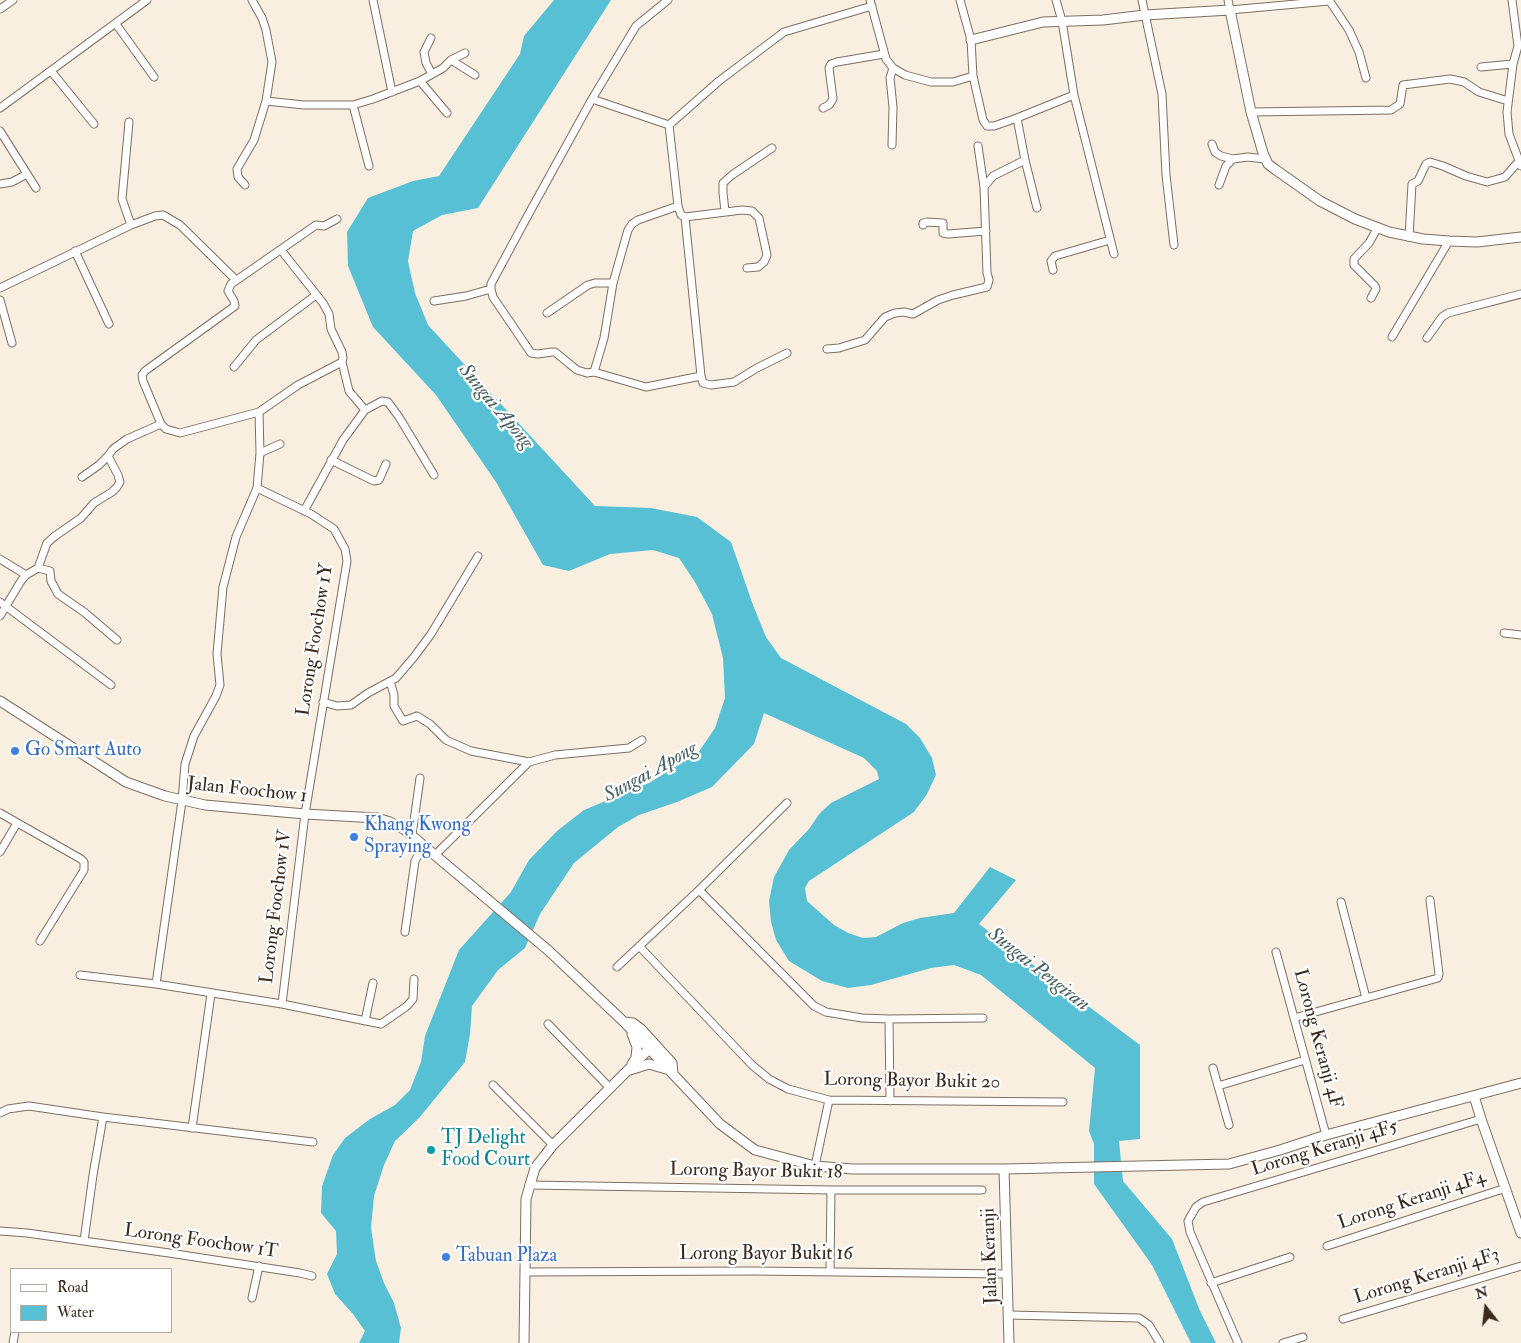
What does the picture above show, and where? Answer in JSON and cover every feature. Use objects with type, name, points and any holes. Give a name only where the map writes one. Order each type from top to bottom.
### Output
[{"type":"street","points":[[0,10],[13,0]]},
{"type":"street","points":[[0,108],[147,0]]},
{"type":"street","points":[[245,185],[238,177],[237,169],[254,140],[266,101],[272,62],[262,18],[252,0]]},
{"type":"street","points":[[373,0],[392,92]]},
{"type":"street","points":[[668,0],[636,26],[592,99],[522,225],[491,284],[491,289],[493,297],[531,353],[555,352],[577,370],[587,373],[594,372],[646,387],[700,376]]},
{"type":"street","points":[[960,0],[971,40],[973,76],[983,120],[987,126],[994,126],[1017,118],[1074,95]]},
{"type":"street","points":[[1056,0],[1062,21],[1074,95],[1114,254]]},
{"type":"street","points":[[1142,0],[1162,94],[1166,176],[1174,244]]},
{"type":"street","points":[[1228,0],[1251,112],[1265,159],[1276,170],[1320,201],[1355,218],[1409,237],[1477,242],[1521,237]]},
{"type":"street","points":[[971,40],[1043,22],[1104,20],[1330,0],[1356,44],[1366,78]]},
{"type":"street","points":[[1409,237],[1412,184],[1418,181],[1426,164],[1430,162],[1444,166],[1466,176],[1487,182],[1505,177],[1520,163],[1509,134],[1507,112],[1513,64],[1518,46],[1518,20],[1512,0]]},
{"type":"street","points":[[669,125],[719,81],[784,32],[871,3],[884,54],[892,68],[905,75],[931,82],[952,82],[973,76]]},
{"type":"street","points":[[116,24],[154,77]]},
{"type":"street","points":[[431,38],[424,52],[426,62],[432,74]]},
{"type":"street","points":[[266,101],[304,105],[353,105],[420,80],[443,68],[451,60],[465,53]]},
{"type":"street","points":[[823,108],[829,105],[833,98],[829,68],[831,64],[884,54]]},
{"type":"street","points":[[451,60],[476,75]]},
{"type":"street","points":[[1482,67],[1513,64]]},
{"type":"street","points":[[892,68],[890,78],[893,107],[892,144]]},
{"type":"street","points":[[51,71],[94,124]]},
{"type":"street","points":[[1251,112],[1391,110],[1400,104],[1403,85],[1450,79],[1464,82],[1479,92],[1508,101]]},
{"type":"street","points":[[420,80],[447,113]]},
{"type":"street","points":[[592,99],[669,125]]},
{"type":"street","points":[[353,105],[370,166]]},
{"type":"street","points":[[1017,118],[1037,208]]},
{"type":"street","points":[[129,122],[122,199],[131,225]]},
{"type":"street","points":[[669,125],[678,206],[681,216],[742,210],[752,211],[759,218],[767,255],[764,262],[758,267],[747,268]]},
{"type":"street","points":[[0,131],[36,188]]},
{"type":"street","points":[[1212,144],[1215,152],[1221,156],[1233,159]]},
{"type":"street","points":[[827,349],[839,348],[865,340],[885,317],[895,313],[913,314],[938,300],[987,287],[989,280],[984,187],[978,146]]},
{"type":"street","points":[[725,211],[724,183],[732,175],[772,148]]},
{"type":"street","points":[[1219,185],[1226,166],[1233,159],[1240,157],[1265,159]]},
{"type":"street","points":[[984,187],[993,176],[1025,160]]},
{"type":"street","points":[[0,184],[12,182],[27,174]]},
{"type":"street","points":[[594,372],[604,338],[613,284],[628,230],[638,220],[678,206]]},
{"type":"street","points":[[0,288],[131,225],[162,215],[169,217],[180,225],[236,280]]},
{"type":"street","points":[[685,217],[700,376],[704,382],[711,385],[734,382],[787,353]]},
{"type":"street","points":[[337,219],[324,226],[316,225],[236,280],[228,289],[234,301],[234,306],[177,346],[142,375],[161,424],[166,429],[180,433],[259,412],[298,385],[342,362]]},
{"type":"street","points":[[923,225],[923,223],[927,222],[943,223],[944,233],[948,234],[986,231]]},
{"type":"street","points":[[1371,298],[1376,289],[1375,286],[1354,265],[1354,259],[1369,243],[1378,227]]},
{"type":"street","points":[[1053,270],[1051,261],[1055,256],[1110,240]]},
{"type":"street","points":[[1392,337],[1449,241]]},
{"type":"street","points":[[281,250],[323,303],[329,314],[331,329],[342,352],[342,362],[349,391],[365,410]]},
{"type":"street","points":[[75,251],[109,324]]},
{"type":"street","points":[[547,313],[588,285],[595,283],[613,284]]},
{"type":"street","points":[[434,301],[466,296],[491,289]]},
{"type":"street","points":[[1427,338],[1442,317],[1448,313],[1521,294]]},
{"type":"street","points":[[234,367],[256,340],[316,295]]},
{"type":"street","points":[[0,300],[12,343]]},
{"type":"street","points":[[304,511],[343,440],[365,410],[382,400],[388,402],[434,475]]},
{"type":"street","points":[[156,984],[182,801],[185,764],[194,736],[220,685],[217,654],[220,606],[232,550],[257,488],[260,452],[259,412]]},
{"type":"street","points":[[82,477],[108,456],[113,449],[128,439],[161,424]]},
{"type":"street","points":[[260,452],[280,444]]},
{"type":"street","points":[[0,616],[3,604],[26,575],[38,568],[48,543],[81,518],[94,503],[117,487],[120,482],[118,475],[108,456]]},
{"type":"street","points":[[331,460],[374,481],[379,480],[386,464]]},
{"type":"street","name":"Lorong Foochow 1Y","points":[[257,488],[304,511],[334,529],[345,549],[347,560],[305,814]]},
{"type":"street","points":[[323,702],[338,706],[351,705],[396,678],[431,634],[478,556]]},
{"type":"street","points":[[0,559],[26,575]]},
{"type":"street","points":[[38,568],[50,571],[51,581],[58,594],[84,612],[117,640]]},
{"type":"street","points":[[3,604],[111,685]]},
{"type":"street","points":[[1504,633],[1521,635]]},
{"type":"street","points":[[390,681],[394,695],[394,706],[403,721],[417,716],[430,724],[446,740],[460,748],[471,751],[528,762],[555,755],[629,748],[642,740]]},
{"type":"street","name":"Jalan Foochow 1","points":[[0,701],[126,782],[182,801],[205,806],[377,818],[390,822],[412,836],[488,900],[549,952],[627,1024]]},
{"type":"street","points":[[435,855],[528,762]]},
{"type":"street","points":[[412,836],[420,778]]},
{"type":"street","points":[[617,967],[699,890],[787,803]]},
{"type":"street","points":[[0,813],[84,862],[84,870],[40,941]]},
{"type":"street","name":"Lorong Foochow 1V","points":[[282,1004],[305,814]]},
{"type":"street","points":[[0,852],[17,823]]},
{"type":"street","points":[[405,932],[415,861],[423,846]]},
{"type":"street","points":[[699,890],[814,1006],[826,1012],[841,1016],[889,1019],[983,1018]]},
{"type":"street","points":[[1294,1018],[1438,978],[1430,900]]},
{"type":"street","points":[[1341,902],[1366,998]]},
{"type":"street","name":"Lorong Bayor Bukit 20","points":[[640,946],[758,1070],[769,1079],[788,1088],[829,1100],[1063,1102]]},
{"type":"street","name":"Lorong Keranji 4F","points":[[1276,952],[1326,1135]]},
{"type":"street","points":[[80,975],[156,984],[282,1004],[381,1024],[407,1006],[413,999],[414,979]]},
{"type":"street","points":[[365,1021],[373,983]]},
{"type":"street","points":[[192,1128],[211,994]]},
{"type":"street","points":[[889,1019],[890,1101]]},
{"type":"street","points":[[627,1024],[633,1023],[641,1029],[672,1063],[671,1072]]},
{"type":"street","points":[[548,1024],[610,1088]]},
{"type":"street","points":[[627,1024],[720,1124],[755,1150],[815,1166],[853,1170],[1229,1164],[1326,1135],[1521,1083]]},
{"type":"street","points":[[627,1024],[637,1047],[636,1058],[628,1071]]},
{"type":"street","points":[[524,1343],[526,1199],[535,1168],[553,1145],[649,1049]]},
{"type":"street","points":[[1218,1086],[1306,1060]]},
{"type":"street","points":[[628,1071],[648,1064],[671,1072]]},
{"type":"street","points":[[1213,1068],[1229,1125]]},
{"type":"street","points":[[493,1085],[553,1145]]},
{"type":"street","points":[[1474,1096],[1521,1233]]},
{"type":"street","points":[[815,1166],[829,1100]]},
{"type":"street","points":[[0,1113],[8,1109],[28,1106],[103,1118],[314,1142]]},
{"type":"street","points":[[84,1241],[103,1118]]},
{"type":"street","name":"Lorong Keranji 4F5","points":[[1212,1283],[1190,1232],[1188,1222],[1196,1207],[1203,1202],[1481,1119]]},
{"type":"street","name":"Jalan Keranji","points":[[1004,1169],[1009,1343]]},
{"type":"street","name":"Lorong Bayor Bukit 18","points":[[529,1185],[831,1190],[982,1190]]},
{"type":"street","name":"Lorong Keranji 4F4","points":[[1327,1246],[1506,1188]]},
{"type":"street","points":[[830,1271],[831,1190]]},
{"type":"street","name":"Lorong Foochow 1T","points":[[0,1231],[27,1233],[259,1266],[300,1272],[312,1276]]},
{"type":"street","points":[[1238,1343],[1212,1283],[1290,1258]]},
{"type":"street","points":[[252,1298],[259,1266]]},
{"type":"street","name":"Lorong Keranji 4F3","points":[[1343,1319],[1521,1266]]},
{"type":"street","name":"Lorong Bayor Bukit 16","points":[[525,1272],[830,1271],[1007,1274]]},
{"type":"street","points":[[1009,1315],[1139,1318],[1149,1325],[1160,1343]]},
{"type":"street","points":[[1282,1343],[1303,1336]]},
{"type":"water","points":[[554,0],[611,0],[478,208],[442,215],[413,231],[408,261],[415,293],[428,325],[595,506],[651,508],[697,517],[731,542],[766,637],[781,658],[906,724],[920,738],[932,758],[936,775],[927,794],[914,812],[809,881],[805,888],[807,901],[834,925],[848,933],[863,938],[876,937],[903,923],[920,918],[954,913],[990,867],[1016,880],[979,924],[1140,1045],[1140,1139],[1119,1141],[1123,1181],[1172,1239],[1200,1311],[1216,1343],[1191,1343],[1152,1265],[1094,1184],[1094,1144],[1089,1131],[1095,1068],[981,975],[954,965],[931,968],[871,985],[848,988],[822,981],[789,961],[776,940],[771,922],[769,901],[774,877],[789,850],[809,829],[820,813],[831,803],[879,779],[877,771],[864,758],[764,713],[754,744],[712,787],[639,815],[618,827],[574,863],[540,914],[525,948],[498,970],[472,1006],[465,1062],[419,1118],[395,1141],[384,1165],[374,1196],[371,1228],[376,1261],[394,1303],[401,1328],[399,1343],[359,1343],[365,1331],[335,1294],[327,1274],[337,1254],[336,1231],[321,1213],[322,1186],[333,1155],[345,1138],[370,1119],[395,1105],[410,1090],[421,1062],[425,1036],[459,950],[511,892],[529,860],[557,831],[584,810],[649,783],[698,753],[715,728],[725,698],[723,658],[712,614],[695,582],[679,558],[653,550],[610,554],[569,571],[543,565],[496,482],[436,395],[373,327],[348,266],[347,232],[368,198],[413,181],[439,176],[520,54],[524,36]]},
{"type":"place","name":"Go Smart Auto","points":[[15,751]]},
{"type":"place","name":"Khang Kwong Spraying","points":[[354,837]]},
{"type":"place","name":"TJ Delight Food Court","points":[[431,1150]]},
{"type":"place","name":"Tabuan Plaza","points":[[446,1257]]},
{"type":"water label","name":"Sungai Apong","points":[[495,407]]},
{"type":"water label","name":"Sungai Apong","points":[[651,773]]},
{"type":"water label","name":"Sungai Pengiran","points":[[1038,970]]}]
